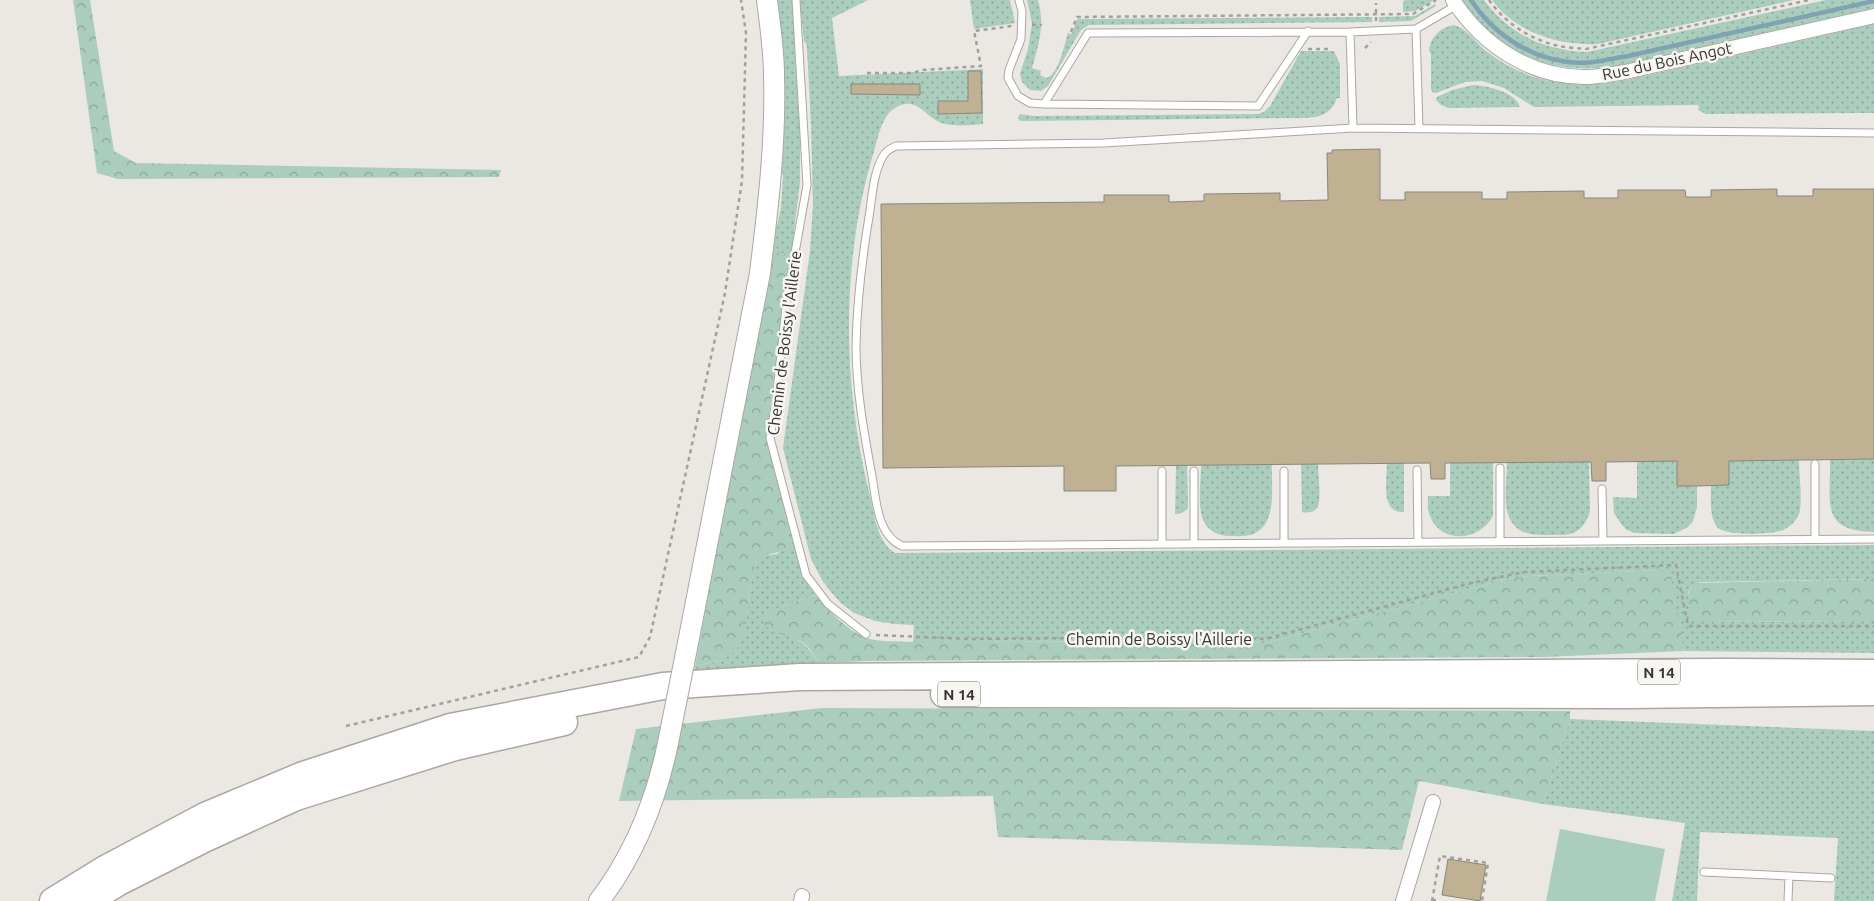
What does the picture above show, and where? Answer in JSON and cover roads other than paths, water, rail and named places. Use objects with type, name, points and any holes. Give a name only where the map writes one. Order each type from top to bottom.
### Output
[{"type":"highway","name":"N 14","points":[[53,901],[104,869],[205,816],[303,775],[450,727],[663,686],[810,677],[1666,672],[1871,683]]},
{"type":"highway","name":"N 14","points":[[88,901],[119,882],[204,839],[296,797],[455,747],[594,715],[660,704],[797,695],[1112,693],[1626,695],[1871,683]]},
{"type":"highway","points":[[106,901],[162,868],[271,818],[455,747]]},
{"type":"main road","points":[[599,901],[617,875],[640,834],[659,783],[760,273],[772,165],[774,75],[767,0]]},
{"type":"street","name":"Rue du Bois Angot","points":[[1455,3],[1464,16],[1484,37],[1512,57],[1537,69],[1586,77],[1625,72],[1874,16]]},
{"type":"street","points":[[1403,901],[1433,802]]},
{"type":"lane","name":"Chemin de Boissy l'Aillerie","points":[[796,0],[807,185],[787,298],[770,438],[806,575],[828,604],[866,634]]},
{"type":"lane","points":[[1019,0],[1022,11],[1022,39],[1009,70],[1008,78],[1018,96],[1030,103],[1258,106],[1308,31]]},
{"type":"lane","points":[[1044,104],[1088,33],[1350,32],[1416,29],[1455,3]]},
{"type":"lane","points":[[1416,29],[1419,129]]},
{"type":"lane","points":[[1350,32],[1353,128]]},
{"type":"lane","points":[[1874,133],[1353,128],[1104,143],[896,146],[887,150],[882,156],[876,174],[862,254],[857,307],[856,346],[858,390],[880,518],[889,536],[895,543],[902,546],[1874,539]]},
{"type":"lane","points":[[1815,464],[1815,540]]},
{"type":"lane","points":[[1500,468],[1500,541]]},
{"type":"lane","points":[[1417,470],[1418,542]]},
{"type":"lane","points":[[1162,471],[1162,544]]},
{"type":"lane","points":[[1194,471],[1194,544]]},
{"type":"lane","points":[[1284,471],[1284,543]]},
{"type":"lane","points":[[1602,489],[1603,541]]},
{"type":"lane","points":[[1704,872],[1831,878]]},
{"type":"lane","points":[[1788,901],[1789,876]]},
{"type":"waterway","points":[[1471,0],[1489,23],[1512,42],[1539,55],[1568,62],[1583,63],[1628,56],[1874,1]]}]
